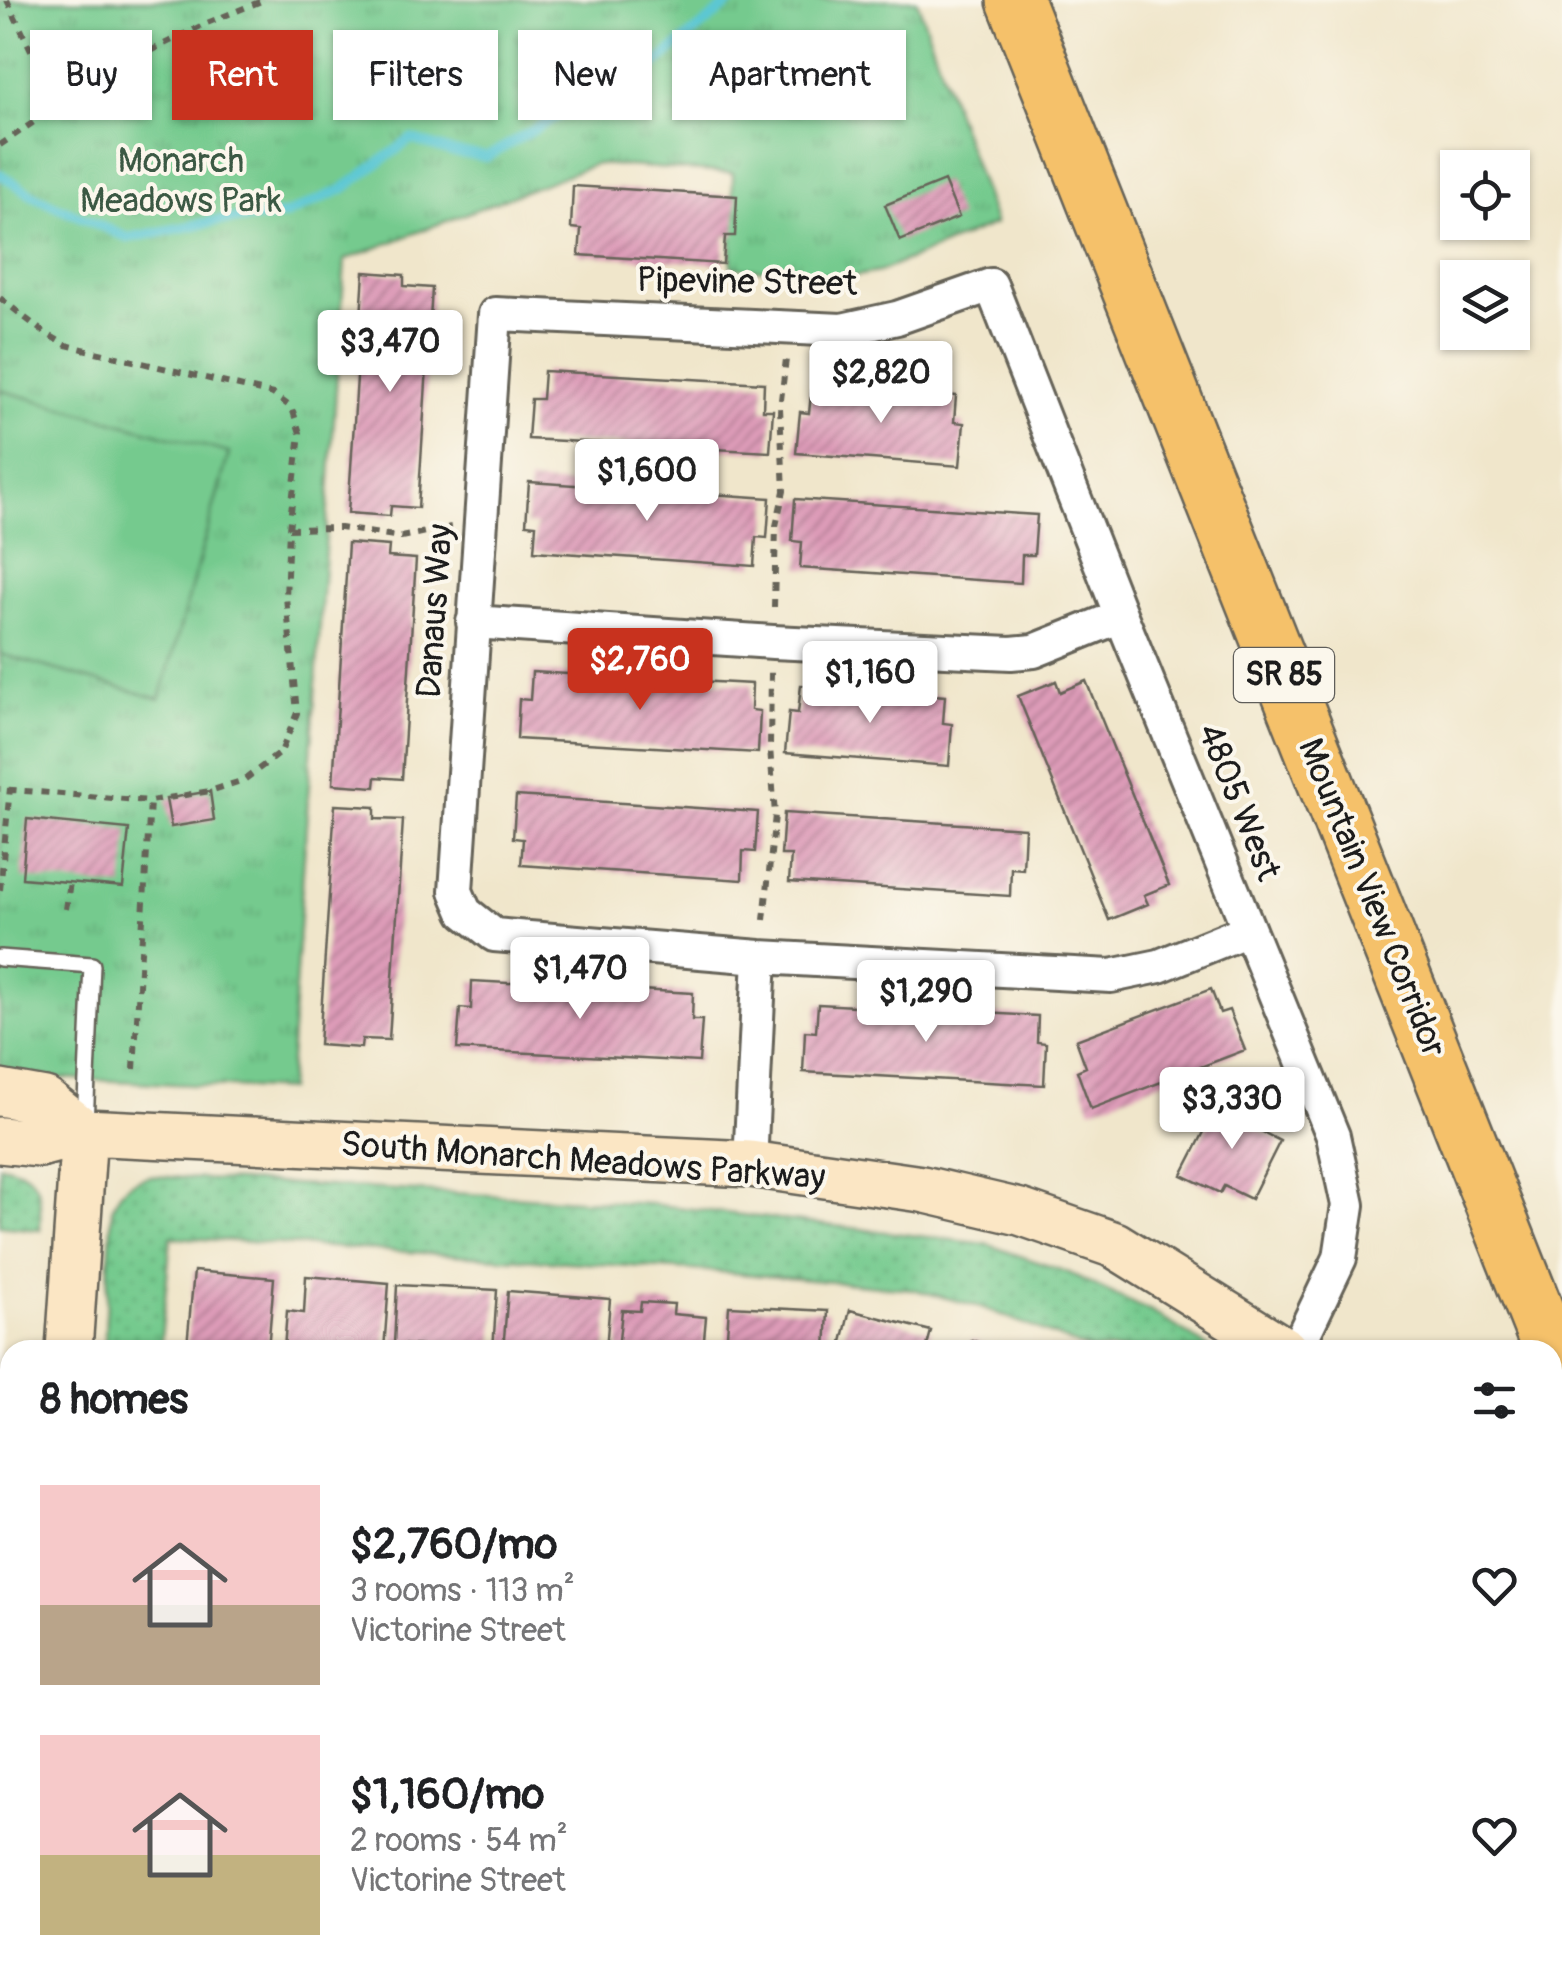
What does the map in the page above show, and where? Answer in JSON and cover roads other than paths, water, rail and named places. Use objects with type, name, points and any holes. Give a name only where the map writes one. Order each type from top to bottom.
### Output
[{"type":"highway","name":"Mountain View Corridor","points":[[1016,0],[1547,1340]]},
{"type":"street","name":"Pipevine Street","points":[[495,314],[842,330],[897,318],[991,285]]},
{"type":"street","name":"4805 West","points":[[991,285],[1333,1136],[1348,1204],[1340,1258],[1301,1340]]},
{"type":"street","name":"Danaus Way","points":[[495,314],[456,891],[465,912],[494,934],[760,957]]},
{"type":"street","points":[[473,622],[773,642],[1011,652],[1034,650],[1121,616]]},
{"type":"street","points":[[750,1164],[760,957],[1111,976],[1159,966],[1248,930]]},
{"type":"street","points":[[0,1092],[45,1101],[84,1132],[70,1340]]},
{"type":"street","name":"South Monarch Meadows Parkway","points":[[0,1140],[39,1144],[84,1132],[750,1164],[922,1189],[1020,1212],[1115,1245],[1268,1340]]},
{"type":"lane","points":[[0,958],[92,965],[84,1132]]},
{"type":"waterway","points":[[0,174],[36,197],[128,238],[216,221],[285,215],[343,189],[411,139],[451,152],[487,157],[578,104],[647,71],[734,0]]},
{"type":"park label","name":"Monarch Meadows Park","points":[[181,181]]}]
